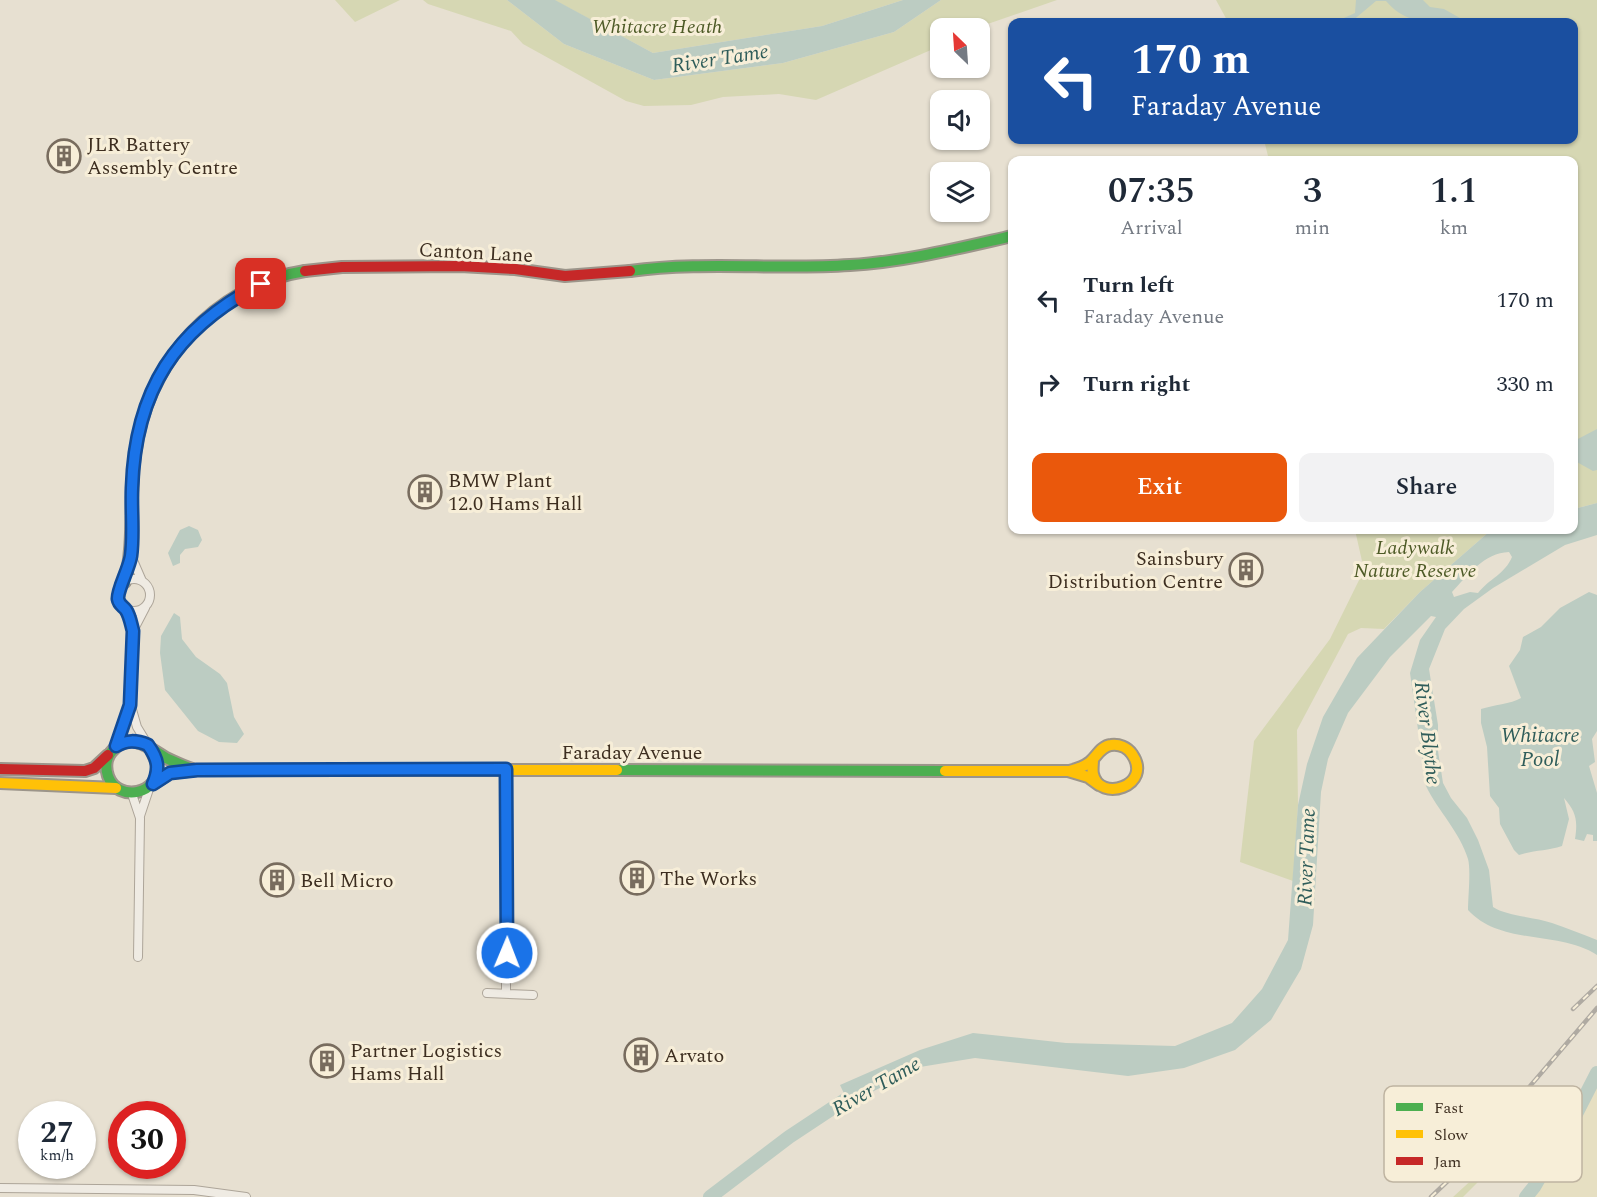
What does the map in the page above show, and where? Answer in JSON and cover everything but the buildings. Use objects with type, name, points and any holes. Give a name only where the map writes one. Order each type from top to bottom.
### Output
[{"type":"street","name":"Canton Lane","points":[[124,582],[131,556],[134,457],[145,406],[155,383],[174,351],[215,311],[236,297],[282,276],[345,267],[461,266],[515,269],[565,276],[695,265],[799,266],[874,263],[1008,237]]},
{"type":"street","name":"Canton Lane","points":[[131,556],[142,581]]},
{"type":"street","points":[[133,631],[149,602],[150,593],[142,581],[135,579],[124,582],[119,590],[120,605],[125,609],[136,611],[145,607]]},
{"type":"street","points":[[116,788],[107,775],[106,763],[130,705],[133,631],[125,609]]},
{"type":"street","points":[[130,705],[137,727],[157,759],[158,773],[140,818],[138,957]]},
{"type":"street","points":[[0,770],[86,771],[94,768],[124,742],[133,741],[149,747]]},
{"type":"street","points":[[1114,745],[1128,750],[1136,760],[1136,773],[1127,786],[1110,790],[1099,784],[1092,773],[1093,760],[1100,750],[1114,745]]},
{"type":"street","name":"Faraday Avenue","points":[[149,747],[175,763],[197,770]]},
{"type":"street","name":"Faraday Avenue","points":[[152,785],[170,773],[197,770],[1068,771],[1084,767],[1093,760]]},
{"type":"street","points":[[506,769],[507,993]]},
{"type":"street","name":"Faraday Avenue","points":[[1068,771],[1088,777],[1099,784]]},
{"type":"street","points":[[0,783],[116,788],[132,794],[144,791],[152,785]]},
{"type":"street","points":[[132,794],[140,818]]},
{"type":"street","points":[[487,993],[533,995]]},
{"type":"street","points":[[0,1188],[194,1190],[246,1197]]},
{"type":"shaded area","points":[[1597,1086],[1597,1197],[1534,1197],[1543,1182],[1582,1182],[1582,1113]]},
{"type":"green space","points":[[335,0],[400,0],[355,22]]},
{"type":"green space","points":[[423,0],[507,0],[564,44],[654,80],[783,63],[894,32],[941,0],[1057,0],[990,23],[990,18],[930,18],[930,50],[816,100],[779,94],[723,97],[691,105],[644,106],[626,101],[523,44],[511,31],[428,4]]},
{"type":"green space","name":"Whitacre Heath","points":[[554,0],[903,0],[822,26],[653,53]]},
{"type":"green space","points":[[1216,0],[1597,0],[1597,503],[1578,508],[1578,156],[1268,156],[1265,144],[1578,144],[1578,18],[1226,18]]},
{"type":"green space","name":"Ladywalk Nature Reserve","points":[[1356,534],[1487,534],[1420,592],[1384,629],[1361,628],[1348,634],[1297,730],[1298,805],[1293,881],[1240,862],[1254,741],[1330,639],[1364,570]]},
{"type":"green space","points":[[1469,1182],[1478,1182],[1463,1197],[1453,1197]]},
{"type":"water","points":[[507,0],[555,0],[653,53],[822,26],[903,0],[941,0],[894,32],[783,63],[654,80],[564,44]]},
{"type":"water","points":[[1356,0],[1423,0],[1430,7],[1444,9],[1460,18],[1411,18],[1386,1],[1376,1],[1356,18],[1344,18],[1355,13]]},
{"type":"water","points":[[1597,429],[1597,470],[1593,471],[1578,463],[1578,439]]},
{"type":"water","name":"River Blythe","points":[[1597,503],[1597,535],[1565,545],[1493,588],[1464,609],[1445,629],[1429,669],[1438,725],[1438,751],[1443,783],[1451,798],[1467,818],[1478,840],[1489,870],[1493,907],[1552,923],[1597,940],[1597,955],[1565,942],[1497,929],[1481,921],[1468,910],[1468,859],[1460,840],[1426,786],[1410,673],[1420,640],[1436,617],[1431,616],[1390,657],[1348,713],[1328,759],[1321,792],[1313,925],[1301,969],[1271,1020],[1235,1050],[1184,1068],[1128,1076],[975,1058],[920,1067],[849,1104],[840,1085],[920,1050],[973,1033],[1066,1043],[1175,1046],[1232,1023],[1262,989],[1288,940],[1298,805],[1307,764],[1323,717],[1357,658],[1420,592],[1487,534],[1578,534],[1578,508]],"holes":[[[1509,552],[1512,557],[1509,563],[1478,593],[1470,592],[1454,597],[1452,592],[1470,572],[1492,556]]]},
{"type":"water","points":[[189,526],[198,530],[202,540],[198,547],[185,549],[180,555],[180,563],[173,566],[168,553],[180,530]]},
{"type":"water","name":"Whitacre Pool","points":[[1589,592],[1597,595],[1597,731],[1592,739],[1595,762],[1589,766],[1597,793],[1597,841],[1593,841],[1593,835],[1587,834],[1584,841],[1575,839],[1575,817],[1564,798],[1569,819],[1562,846],[1519,855],[1500,824],[1499,808],[1490,796],[1487,747],[1481,723],[1481,709],[1521,698],[1509,666],[1520,650],[1523,637],[1541,627],[1560,608]]},
{"type":"water","points":[[174,613],[180,617],[182,639],[196,657],[220,674],[227,683],[234,717],[244,734],[237,743],[219,742],[198,731],[165,690],[160,653],[161,636]]},
{"type":"waterway","points":[[1582,1102],[1597,1073]]},
{"type":"waterway","name":"River Tame","points":[[710,1197],[789,1137],[860,1090]]},
{"type":"waterway","points":[[1526,1197],[1537,1182]]},
{"type":"railway","points":[[1573,1009],[1597,986]]},
{"type":"railway","points":[[1530,1086],[1597,1008]]},
{"type":"railway","points":[[1431,1197],[1447,1182]]},
{"type":"traffic: fast","points":[[630,271],[712,266],[822,266],[870,263],[931,254],[1008,237]]},
{"type":"traffic: fast","points":[[125,582],[130,550],[135,455],[142,422],[153,390],[169,361],[190,334],[214,312],[241,293],[272,279],[305,271]]},
{"type":"traffic: fast","points":[[150,748],[157,765],[152,783],[146,789],[137,792],[120,790],[113,785],[107,773],[108,759],[113,750],[126,742],[140,743],[147,746],[166,758],[192,769]]},
{"type":"traffic: fast","points":[[617,770],[945,771]]},
{"type":"traffic: slow","points":[[1069,771],[1090,762],[1104,747],[1114,745],[1125,748],[1132,754],[1137,765],[1136,775],[1123,787],[1105,788],[1097,783],[1093,774],[1093,760]]},
{"type":"traffic: slow","points":[[153,784],[170,773],[197,770],[617,770]]},
{"type":"traffic: slow","points":[[945,771],[1068,771],[1088,777],[1099,785]]},
{"type":"traffic: slow","points":[[0,783],[116,788]]},
{"type":"traffic: jam","points":[[305,271],[342,267],[460,266],[515,269],[565,276],[630,271]]},
{"type":"traffic: jam","points":[[0,769],[85,771],[94,768],[108,755]]},
{"type":"place","name":"JLR Battery Assembly Centre","points":[[64,156]]},
{"type":"place","name":"BMW Plant 12.0 Hams Hall","points":[[425,492]]},
{"type":"place","name":"Sainsbury Distribution Centre","points":[[1246,570]]},
{"type":"place","name":"The Works","points":[[637,878]]},
{"type":"place","name":"Bell Micro","points":[[277,880]]},
{"type":"place","name":"Arvato","points":[[641,1055]]},
{"type":"place","name":"Partner Logistics Hams Hall","points":[[327,1061]]},
{"type":"route","points":[[261,284],[215,311],[174,351],[155,383],[145,406],[134,457],[131,556],[118,597],[120,605],[125,609],[131,621],[133,631],[130,705],[116,746],[133,741],[148,745],[157,759],[158,773],[153,784],[170,773],[197,770],[506,769],[507,953]]}]
